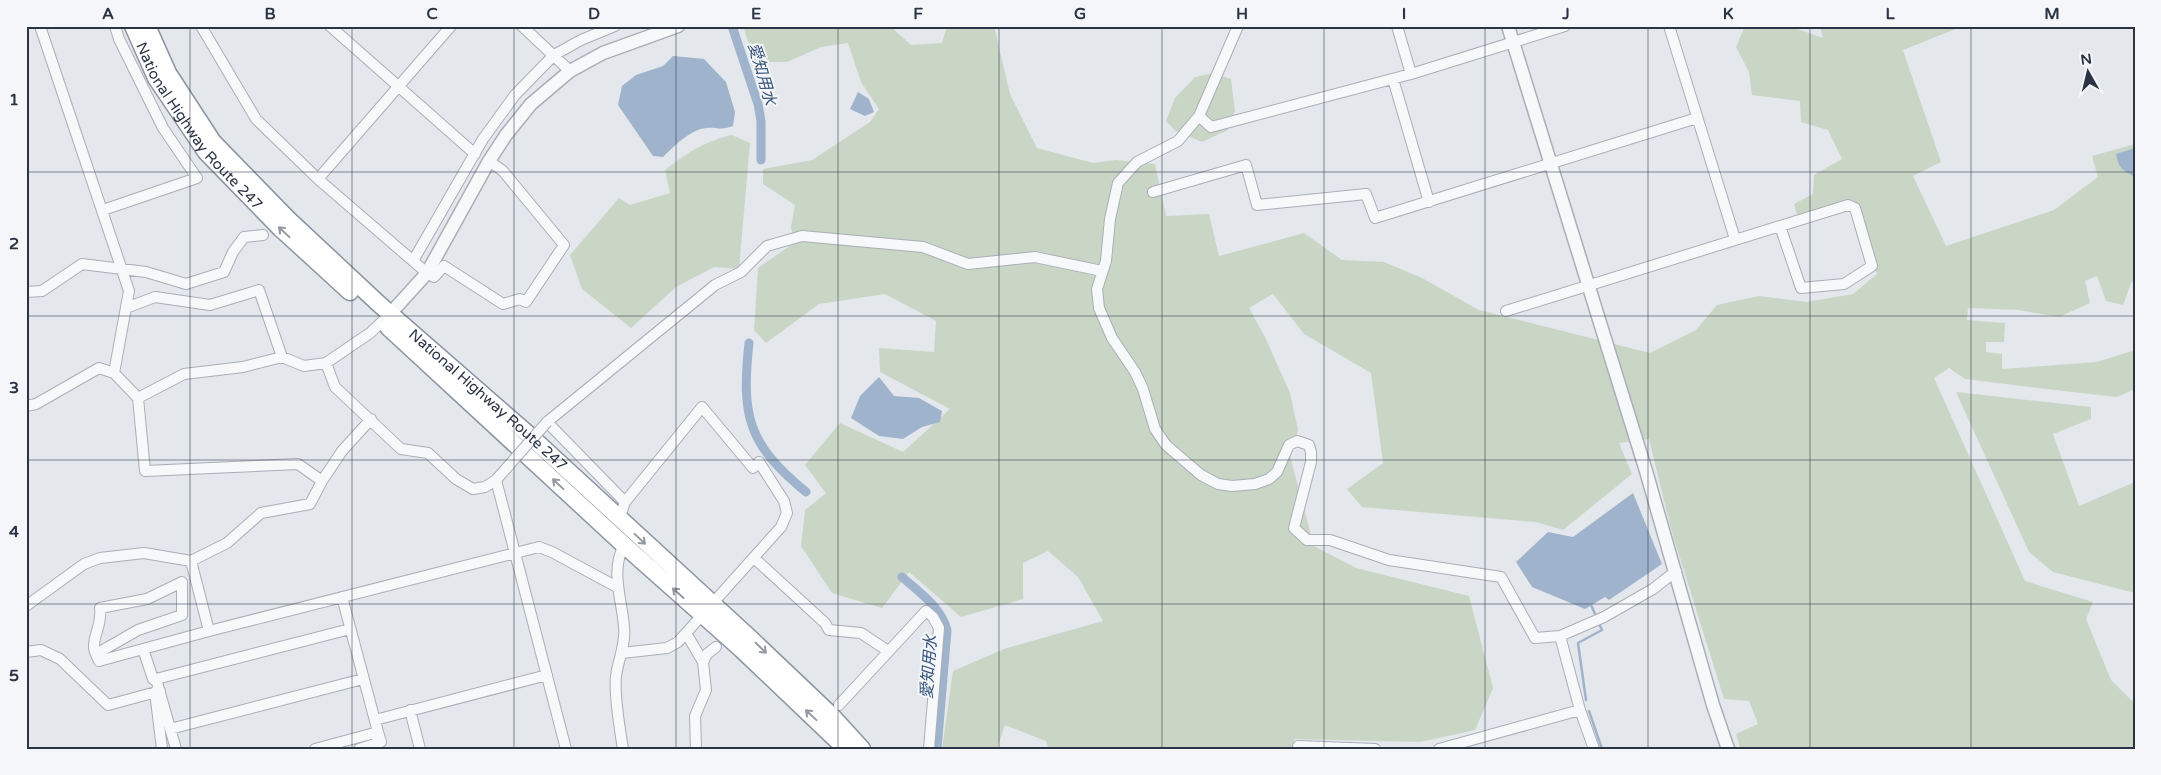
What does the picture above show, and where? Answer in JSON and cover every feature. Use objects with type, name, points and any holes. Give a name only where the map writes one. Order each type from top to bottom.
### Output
[{"type":"highway","name":"National Highway Route 247","points":[[133,26],[156,78],[206,152],[280,228],[386,318],[528,434],[619,520],[707,610],[741,649],[846,749]]},
{"type":"highway","name":"National Highway Route 247","points":[[147,26],[168,73],[213,142],[288,219],[386,318],[624,545],[707,610],[818,703],[862,749]]},
{"type":"street","points":[[40,26],[104,210],[129,291],[114,373]]},
{"type":"street","points":[[104,210],[197,178],[164,128],[119,39],[115,26]]},
{"type":"street","points":[[201,26],[256,119],[318,179],[412,261],[434,277],[444,266],[503,304],[520,299],[526,302],[564,245],[503,171],[488,161]]},
{"type":"street","points":[[330,26],[475,154]]},
{"type":"street","points":[[318,179],[451,26]]},
{"type":"street","points":[[522,26],[570,71]]},
{"type":"street","points":[[412,261],[499,114],[534,74],[554,55],[581,40],[615,26]]},
{"type":"street","points":[[1238,26],[1199,116],[1178,141],[1136,162],[1118,183],[1110,219],[1106,262],[1097,289],[1102,317],[1112,338],[1135,372],[1143,390],[1155,429],[1166,445],[1201,475],[1218,484],[1232,486],[1255,484],[1269,479],[1277,472],[1289,445],[1297,441],[1309,445],[1311,462],[1294,528],[1299,534],[1307,540],[1330,540],[1389,560],[1501,578],[1535,638],[1560,636],[1604,617],[1653,589],[1676,571]]},
{"type":"street","points":[[1397,26],[1411,74]]},
{"type":"street","points":[[1508,26],[1676,571],[1713,705],[1728,749]]},
{"type":"street","points":[[1199,116],[1211,127],[1411,74],[1551,28],[1565,26]]},
{"type":"street","points":[[1669,26],[1736,239]]},
{"type":"street","points":[[138,398],[184,374],[243,367],[282,357],[304,366],[326,363],[370,333],[427,273],[488,161],[531,104],[570,71],[604,53],[674,27]]},
{"type":"street","points":[[1393,79],[1429,202]]},
{"type":"street","points":[[1153,192],[1246,164],[1257,205],[1366,194],[1375,218],[1550,162],[1697,118]]},
{"type":"street","points":[[1506,311],[1588,284],[1848,205],[1855,208],[1872,266],[1844,284],[1802,288],[1780,226]]},
{"type":"street","points":[[26,292],[42,291],[82,264],[146,272],[186,284],[224,272],[233,252],[244,237],[263,235]]},
{"type":"street","points":[[326,363],[335,387],[401,449],[428,453],[456,479],[473,489],[485,487],[496,480],[547,422],[715,285],[741,272],[767,246],[802,236],[923,247],[968,264],[1035,257],[1102,271]]},
{"type":"street","points":[[126,308],[155,297],[210,305],[259,290],[282,357]]},
{"type":"street","points":[[26,406],[36,404],[99,368],[114,373],[138,398],[145,471],[298,464],[322,481]]},
{"type":"street","points":[[619,520],[626,502],[702,407],[753,468],[759,462],[784,501],[786,513],[781,527],[678,642],[667,648],[622,653]]},
{"type":"street","points":[[26,606],[84,564],[100,558],[144,553],[191,561],[227,543],[261,513],[310,504],[322,481],[342,451],[371,419]]},
{"type":"street","points":[[547,422],[626,502]]},
{"type":"street","points":[[496,480],[566,749]]},
{"type":"street","points":[[623,749],[616,676],[622,653],[624,628],[617,587],[618,556],[624,545]]},
{"type":"street","points":[[96,654],[138,630],[182,615],[182,582],[147,599],[100,608],[101,620],[93,647],[96,654],[99,661],[539,547],[617,587]]},
{"type":"street","points":[[754,558],[825,623],[829,630],[860,633],[888,651]]},
{"type":"street","points":[[191,561],[209,631]]},
{"type":"street","points":[[342,597],[381,742],[359,749]]},
{"type":"street","points":[[839,706],[926,611],[933,617],[939,628],[929,749]]},
{"type":"street","points":[[156,679],[350,630]]},
{"type":"street","points":[[686,633],[703,662],[706,690],[695,716],[696,749]]},
{"type":"street","points":[[1560,636],[1580,710],[1594,749]]},
{"type":"street","points":[[703,662],[707,654],[716,647]]},
{"type":"street","points":[[144,649],[153,679],[156,679],[162,749]]},
{"type":"street","points":[[26,652],[41,650],[60,659],[108,705],[157,692]]},
{"type":"street","points":[[375,720],[547,675]]},
{"type":"street","points":[[170,729],[363,679]]},
{"type":"street","points":[[157,692],[176,749]]},
{"type":"street","points":[[410,710],[420,749]]},
{"type":"street","points":[[1439,749],[1580,710]]},
{"type":"street","points":[[315,749],[378,732]]},
{"type":"street","points":[[1298,749],[1298,746],[1376,749]]},
{"type":"green space","points":[[743,26],[890,26],[911,45],[942,43],[947,26],[994,26],[1010,94],[1037,148],[1093,163],[1116,160],[1155,164],[1166,216],[1209,214],[1219,256],[1304,233],[1342,260],[1384,262],[1422,278],[1479,310],[1650,353],[1696,330],[1717,305],[1759,296],[1807,302],[1853,294],[1877,274],[1854,202],[1797,215],[1794,204],[1813,194],[1814,175],[1842,159],[1828,130],[1801,122],[1800,101],[1752,95],[1749,72],[1736,47],[1745,26],[1789,26],[1823,38],[1820,26],[1963,26],[1903,50],[1941,162],[1913,176],[1946,246],[2054,210],[2098,177],[2092,156],[2135,144],[2135,281],[2131,283],[2123,305],[2106,301],[2097,276],[2085,281],[2090,303],[2059,317],[2018,310],[1968,308],[1967,320],[2005,323],[2004,342],[1986,342],[1986,352],[2002,354],[2002,369],[2097,362],[2135,350],[2135,389],[2117,397],[2046,389],[1965,379],[1949,368],[1934,378],[2025,581],[2093,602],[2086,619],[2111,680],[2135,704],[2135,749],[1740,748],[1736,734],[1758,724],[1749,701],[1724,699],[1671,529],[1649,439],[1619,443],[1632,474],[1563,530],[1536,522],[1362,507],[1347,489],[1383,463],[1371,373],[1304,334],[1273,294],[1249,308],[1265,337],[1290,393],[1298,430],[1290,456],[1314,546],[1356,568],[1469,596],[1493,688],[1475,730],[1420,742],[1294,739],[1293,749],[1049,749],[1046,741],[1005,725],[997,749],[942,749],[953,671],[1004,649],[1103,621],[1078,577],[1048,551],[1023,563],[1023,599],[961,617],[909,572],[882,608],[832,593],[801,546],[805,510],[826,493],[805,465],[840,423],[903,452],[950,409],[880,372],[879,348],[934,352],[936,321],[885,294],[819,304],[766,343],[754,330],[758,268],[794,243],[791,227],[795,205],[763,184],[763,169],[812,160],[870,122],[879,109],[861,82],[848,43],[821,47],[787,62],[755,62]]},
{"type":"green space","points":[[1214,73],[1231,79],[1235,111],[1228,130],[1202,142],[1176,131],[1166,121],[1175,98],[1195,77]]},
{"type":"green space","points":[[732,135],[750,143],[739,269],[714,267],[676,287],[631,328],[582,289],[570,255],[619,198],[630,205],[670,193],[665,170],[697,148]]},
{"type":"green space","points":[[1956,392],[2091,407],[2091,419],[2053,434],[2079,506],[2135,482],[2135,593],[2053,572],[2029,552]]},
{"type":"water","points":[[673,56],[704,59],[726,82],[735,112],[733,126],[700,129],[683,139],[663,157],[653,156],[618,105],[622,86],[636,75],[663,66]]},
{"type":"water","points":[[858,92],[869,99],[874,112],[865,116],[850,109]]},
{"type":"water","points":[[2135,148],[2135,177],[2122,168],[2116,154]]},
{"type":"water","points":[[879,377],[894,396],[919,398],[942,411],[940,422],[922,427],[903,439],[879,436],[851,418],[860,396]]},
{"type":"water","points":[[1633,493],[1662,564],[1609,600],[1605,597],[1585,609],[1532,587],[1516,562],[1548,532],[1573,537]]},
{"type":"waterway","name":"愛知用水","points":[[732,26],[758,104],[761,121],[761,160]]},
{"type":"waterway","name":"愛知用水","points":[[749,343],[746,391],[748,410],[753,427],[760,443],[771,459],[806,492]]},
{"type":"waterway","name":"愛知用水","points":[[902,577],[935,607],[947,630],[937,749]]},
{"type":"waterway","points":[[1591,605],[1596,616]]},
{"type":"waterway","points":[[1586,700],[1578,643],[1602,630],[1599,624]]},
{"type":"waterway","points":[[1589,711],[1602,749]]}]
